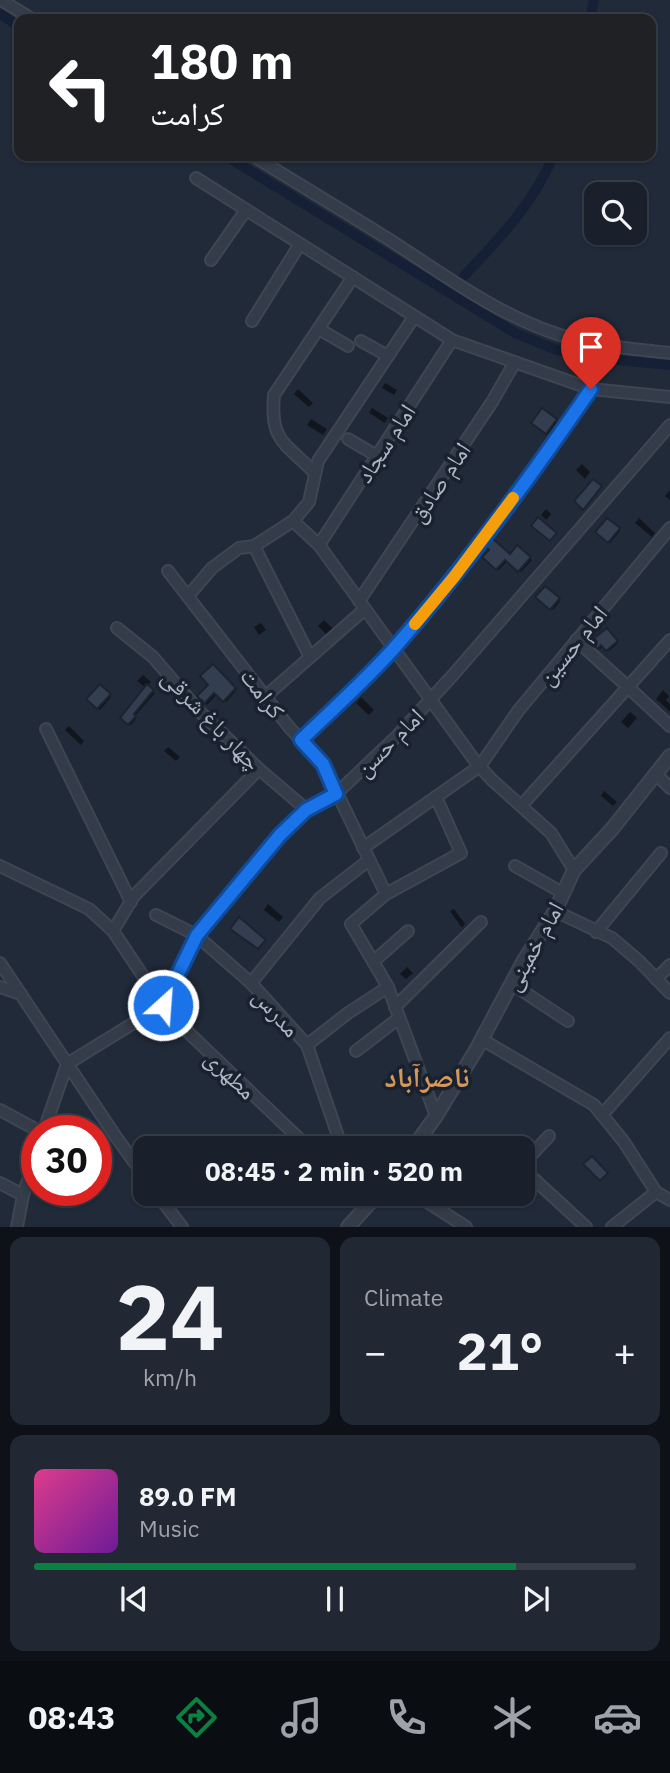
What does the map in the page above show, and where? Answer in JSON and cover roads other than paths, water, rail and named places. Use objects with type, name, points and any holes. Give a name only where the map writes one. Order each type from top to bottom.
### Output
[{"type":"street","points":[[1,0],[24,14]]},
{"type":"street","points":[[261,161],[467,291],[516,318],[562,335],[600,344],[670,354]]},
{"type":"street","points":[[196,178],[452,340],[591,389],[670,397]]},
{"type":"street","points":[[211,260],[247,210]]},
{"type":"street","points":[[252,321],[300,244]]},
{"type":"street","points":[[314,472],[275,433],[274,395],[353,277]]},
{"type":"street","points":[[188,596],[212,568],[239,548],[254,546],[293,522],[309,502],[318,461],[414,317]]},
{"type":"street","points":[[319,329],[348,346]]},
{"type":"street","name":"امام سجاد","points":[[318,545],[452,340]]},
{"type":"street","points":[[361,341],[388,356]]},
{"type":"street","name":"امام صادق","points":[[265,696],[310,657],[362,605],[515,362]]},
{"type":"street","points":[[301,740],[394,648],[454,577],[591,389]]},
{"type":"street","name":"امام حسن","points":[[163,1005],[197,935],[280,835],[306,810],[336,794],[397,736],[670,425]]},
{"type":"street","points":[[348,439],[377,456]]},
{"type":"street","points":[[293,522],[318,545],[480,766],[551,833],[574,870]]},
{"type":"street","name":"امام حسین","points":[[480,766],[518,711],[670,528]]},
{"type":"street","points":[[254,546],[310,657]]},
{"type":"street","name":"کرامت","points":[[168,571],[265,696],[323,764],[386,894]]},
{"type":"street","name":"چهار باغ شرقی","points":[[117,628],[153,657],[200,712],[306,810]]},
{"type":"street","points":[[576,640],[670,726]]},
{"type":"street","points":[[521,806],[670,640]]},
{"type":"street","points":[[46,729],[131,902]]},
{"type":"street","name":"امام خمینی","points":[[422,1136],[436,1116],[555,911],[574,870],[612,829],[670,757]]},
{"type":"street","points":[[363,848],[480,766]]},
{"type":"street","points":[[113,931],[134,896],[259,769]]},
{"type":"street","points":[[656,774],[670,788]]},
{"type":"street","points":[[436,797],[461,853],[386,894],[351,924],[388,987],[436,1116]]},
{"type":"street","points":[[597,932],[660,853]]},
{"type":"street","points":[[251,983],[320,898],[369,860]]},
{"type":"street","name":"مطهری","points":[[0,866],[89,909],[113,931],[163,1005],[177,1021],[297,1136]]},
{"type":"street","points":[[514,866],[563,893]]},
{"type":"street","points":[[555,911],[612,938],[670,993]]},
{"type":"street","name":"مدرس","points":[[156,915],[197,935],[251,983],[307,1045],[338,1136]]},
{"type":"street","points":[[356,1051],[397,1012],[481,922]]},
{"type":"street","points":[[374,961],[408,931]]},
{"type":"street","points":[[0,963],[133,1160]]},
{"type":"street","points":[[656,979],[670,965]]},
{"type":"street","points":[[512,984],[568,1021]]},
{"type":"street","points":[[0,987],[21,994]]},
{"type":"street","points":[[307,1045],[348,1013],[388,987]]},
{"type":"street","points":[[49,1115],[67,1064],[163,1005]]},
{"type":"street","points":[[602,1115],[670,1038]]},
{"type":"street","points":[[481,1039],[594,1105],[624,1142],[656,1192],[670,1200]]},
{"type":"street","points":[[0,1110],[21,1121]]},
{"type":"street","points":[[549,1136],[524,1163],[523,1169],[586,1227]]},
{"type":"street","points":[[0,1183],[21,1194]]},
{"type":"street","points":[[612,1227],[656,1192]]},
{"type":"street","points":[[17,1227],[21,1206]]},
{"type":"street","points":[[166,1206],[182,1227]]},
{"type":"street","points":[[348,1227],[366,1206]]},
{"type":"street","points":[[435,1206],[466,1227]]},
{"type":"street","points":[[445,1227],[453,1217]]},
{"type":"waterway","points":[[591,14],[594,0]]},
{"type":"waterway","points":[[0,14],[14,23]]},
{"type":"waterway","points":[[234,161],[515,333],[557,350],[597,358],[670,365]]},
{"type":"waterway","points":[[464,276],[526,205],[551,161]]},
{"type":"district","name":"ناصرآباد","points":[[427,1076]]}]
